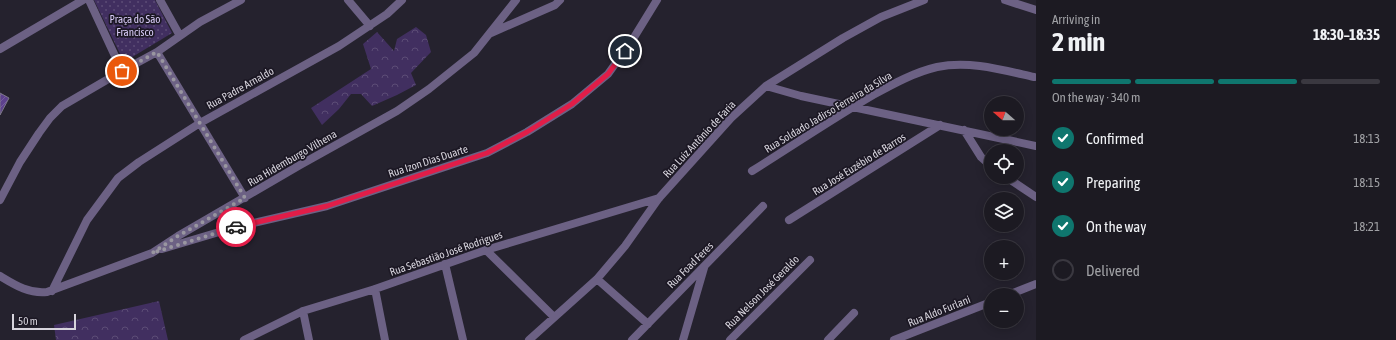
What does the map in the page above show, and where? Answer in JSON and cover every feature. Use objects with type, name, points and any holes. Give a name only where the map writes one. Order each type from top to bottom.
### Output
[{"type":"street","points":[[0,49],[83,0]]},
{"type":"street","points":[[89,0],[122,71]]},
{"type":"street","points":[[160,0],[180,36]]},
{"type":"street","points":[[0,200],[20,162],[50,118],[62,106],[157,52],[200,22],[241,0]]},
{"type":"street","points":[[348,0],[370,26]]},
{"type":"street","name":"Rua Padre Arnaldo","points":[[52,291],[87,220],[118,178],[139,162],[200,123],[339,46],[387,14],[402,0]]},
{"type":"street","name":"Rua Hidemburgo Vilhena","points":[[0,276],[30,292],[42,293],[52,291],[152,253],[178,236],[300,165],[397,111],[429,89],[474,53],[516,0]]},
{"type":"street","points":[[490,33],[555,5],[560,0]]},
{"type":"street","name":"Rua Izon Dias Duarte","points":[[152,253],[236,227],[327,206],[487,153],[527,132],[572,104],[608,74],[633,39],[657,0]]},
{"type":"street","name":"Rua Luiz Antônio de Faria","points":[[529,340],[597,279],[625,246],[660,198],[731,118],[766,86],[842,38],[881,17],[924,0]]},
{"type":"street","points":[[1006,0],[1036,9]]},
{"type":"street","points":[[1028,0],[1036,9]]},
{"type":"street","points":[[157,52],[245,198]]},
{"type":"street","name":"Rua Soldado Jadirso Ferreira da Silva","points":[[752,171],[852,107],[903,79],[937,67],[960,64],[991,67],[1034,77]]},
{"type":"street","points":[[766,86],[801,96],[1036,146]]},
{"type":"street","name":"Rua José Euzébio de Barros","points":[[789,220],[940,125]]},
{"type":"street","points":[[964,130],[984,160]]},
{"type":"street","points":[[1016,184],[1036,197]]},
{"type":"street","name":"Rua Sebastião José Rodrigues","points":[[244,340],[303,312],[375,289],[486,250],[660,198]]},
{"type":"street","name":"Rua Foad Feres","points":[[632,340],[763,206]]},
{"type":"street","points":[[486,250],[554,317]]},
{"type":"street","name":"Rua Nelson José Geraldo","points":[[730,340],[810,260]]},
{"type":"street","points":[[445,264],[463,340]]},
{"type":"street","points":[[683,340],[704,267]]},
{"type":"street","points":[[597,279],[648,324]]},
{"type":"street","points":[[1024,289],[1036,284]]},
{"type":"street","points":[[375,289],[385,340]]},
{"type":"street","name":"Rua Aldo Furlani","points":[[894,340],[984,305]]},
{"type":"street","points":[[303,312],[309,340]]},
{"type":"street","points":[[829,340],[854,313]]},
{"type":"green space","name":"Praça do São Francisco","points":[[94,0],[155,0],[172,33],[124,62]]},
{"type":"green space","points":[[416,27],[426,35],[431,52],[411,73],[416,85],[372,106],[361,94],[351,94],[339,109],[322,125],[311,108],[371,69],[363,44],[377,32],[394,51],[397,39]]},
{"type":"green space","points":[[159,301],[168,340],[56,340],[54,325]]},
{"type":"building","points":[[0,93],[9,98],[0,115]]},
{"type":"way so far","points":[[122,71],[157,52],[245,198],[178,236],[152,253],[236,227]]},
{"type":"route","points":[[236,227],[327,206],[487,153],[527,132],[572,104],[608,74],[625,51]]}]
